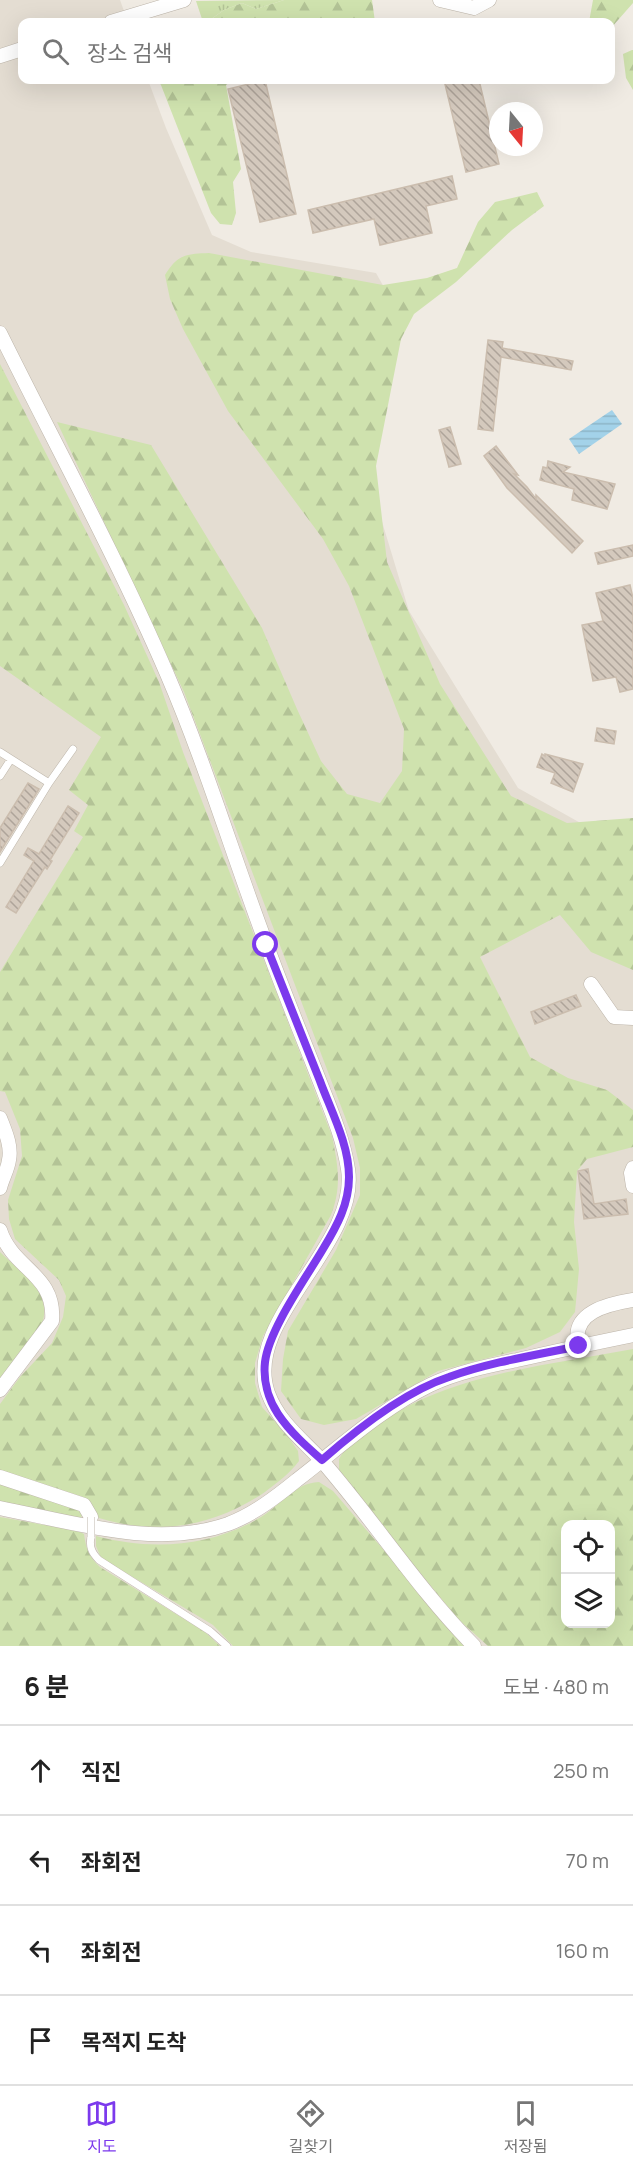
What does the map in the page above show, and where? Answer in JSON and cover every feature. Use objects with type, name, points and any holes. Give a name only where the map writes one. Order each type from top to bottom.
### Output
[{"type":"street","points":[[124,18],[184,0]]},
{"type":"street","points":[[440,0],[474,8],[489,0]]},
{"type":"street","points":[[0,56],[18,50]]},
{"type":"street","points":[[0,333],[132,597],[168,676],[266,945],[342,1139],[349,1174],[347,1198],[336,1226],[280,1321],[270,1343],[265,1361],[265,1380],[269,1395],[278,1413],[293,1433],[322,1460],[450,1622],[474,1646]]},
{"type":"street","points":[[591,984],[614,1017],[633,1018]]},
{"type":"street","points":[[0,1118],[10,1151],[9,1163],[3,1174],[0,1188]]},
{"type":"street","points":[[633,1168],[631,1173],[633,1186]]},
{"type":"street","points":[[0,1230],[7,1246],[18,1261],[38,1278],[48,1291],[53,1308],[52,1321],[0,1390]]},
{"type":"street","points":[[579,1346],[576,1337],[581,1323],[591,1312],[600,1307],[633,1300]]},
{"type":"street","points":[[0,1508],[141,1534],[185,1534],[229,1523],[260,1508],[343,1442],[407,1398],[448,1377],[633,1335]]},
{"type":"street","points":[[0,1477],[84,1505],[91,1517]]},
{"type":"lane","points":[[0,863],[49,783],[73,749]]},
{"type":"lane","points":[[0,752],[49,783]]},
{"type":"lane","points":[[0,776],[11,759]]},
{"type":"lane","points":[[91,1517],[89,1544],[99,1560],[210,1630],[227,1646]]},
{"type":"shaded area","points":[[0,0],[120,0],[127,18],[18,18],[18,84],[150,84],[212,235],[251,252],[376,273],[394,305],[364,462],[409,611],[518,788],[602,835],[633,830],[633,1646],[0,1646]]},
{"type":"green space","points":[[284,0],[256,9],[242,3],[224,10],[213,18],[202,18],[196,1]]},
{"type":"green space","points":[[284,0],[372,0],[374,18],[213,18],[224,10],[242,3],[256,9]]},
{"type":"green space","points":[[593,0],[633,0],[633,3],[615,23],[615,18],[590,18]]},
{"type":"green space","points":[[633,50],[633,90],[626,78],[623,54]]},
{"type":"green space","points":[[161,84],[228,84],[241,169],[233,182],[236,213],[232,225],[220,224],[211,213]]},
{"type":"green space","points":[[537,192],[544,206],[512,230],[456,282],[414,314],[401,339],[376,466],[387,562],[440,684],[511,796],[567,823],[633,818],[633,970],[591,952],[560,915],[480,957],[530,1057],[568,1078],[607,1090],[633,1110],[633,1147],[587,1159],[577,1171],[574,1222],[579,1269],[575,1312],[560,1332],[526,1348],[438,1371],[356,1419],[324,1425],[301,1419],[281,1391],[283,1359],[288,1331],[336,1250],[360,1195],[360,1168],[353,1138],[184,692],[57,422],[151,445],[262,628],[321,761],[347,794],[380,803],[402,771],[404,729],[349,586],[323,539],[228,411],[183,329],[170,299],[165,275],[174,263],[183,257],[209,253],[383,285],[427,278],[457,268],[478,222],[495,202]]},
{"type":"green space","points":[[0,364],[124,605],[159,682],[183,752],[332,1136],[336,1157],[338,1185],[331,1215],[263,1336],[255,1363],[255,1383],[262,1407],[298,1451],[299,1461],[279,1481],[246,1504],[206,1520],[185,1525],[143,1526],[99,1518],[83,1497],[0,1470],[0,1404],[20,1377],[52,1343],[63,1317],[66,1296],[59,1280],[15,1239],[9,1219],[8,1200],[22,1156],[20,1129],[5,1092],[0,1091],[0,972],[83,837],[74,831],[88,805],[69,790],[101,737],[0,666]]},
{"type":"green space","points":[[0,1252],[34,1284],[42,1298],[44,1310],[37,1335],[0,1378]]},
{"type":"green space","points":[[633,1349],[633,1646],[488,1646],[458,1619],[339,1474],[339,1459],[345,1449],[410,1405],[464,1384],[548,1364]]},
{"type":"green space","points":[[319,1482],[333,1491],[466,1646],[233,1646],[213,1625],[101,1558],[96,1546],[96,1536],[138,1544],[160,1544],[202,1540],[222,1535],[261,1517],[302,1486]]},
{"type":"green space","points":[[0,1484],[77,1507],[82,1514],[81,1519],[0,1502]]},
{"type":"green space","points":[[0,1517],[84,1534],[89,1552],[100,1567],[205,1632],[220,1646],[0,1646]]},
{"type":"water","points":[[612,410],[622,424],[579,454],[569,439]]},
{"type":"building","points":[[249,84],[266,84],[296,214],[260,222],[228,89]]},
{"type":"building","points":[[445,84],[480,84],[489,122],[489,156],[497,156],[499,164],[466,172]]},
{"type":"building","points":[[452,176],[457,199],[426,206],[432,233],[380,245],[374,219],[313,233],[308,210]]},
{"type":"building","points":[[488,340],[503,342],[502,348],[573,361],[571,370],[501,357],[493,431],[478,429]]},
{"type":"building","points":[[450,427],[461,464],[449,467],[439,430]]},
{"type":"building","points":[[496,446],[518,475],[514,474],[536,499],[536,495],[583,541],[572,553],[507,488],[484,456]]},
{"type":"building","points":[[548,461],[570,467],[563,472],[615,484],[607,509],[572,500],[574,489],[540,480],[543,467],[547,468]]},
{"type":"building","points":[[633,545],[633,556],[598,564],[595,553]]},
{"type":"building","points":[[630,585],[633,598],[633,689],[620,692],[616,677],[593,681],[582,625],[603,621],[596,593]]},
{"type":"building","points":[[597,728],[616,731],[614,744],[595,741]]},
{"type":"building","points":[[542,754],[583,764],[573,792],[551,783],[555,773],[537,767]]},
{"type":"building","points":[[28,783],[39,789],[0,852],[0,828]]},
{"type":"building","points":[[68,806],[79,813],[50,860],[52,861],[47,869],[45,867],[16,913],[6,907],[34,861],[24,855],[28,848],[39,854]]},
{"type":"building","points":[[576,995],[581,1006],[535,1024],[531,1012]]},
{"type":"building","points":[[588,1169],[594,1204],[626,1199],[628,1214],[584,1219],[578,1171]]},
{"type":"route","points":[[266,945],[342,1139],[349,1174],[347,1198],[336,1226],[280,1321],[265,1361],[265,1380],[269,1395],[278,1413],[293,1433],[322,1460],[379,1416],[428,1386],[448,1377],[579,1346]]}]
